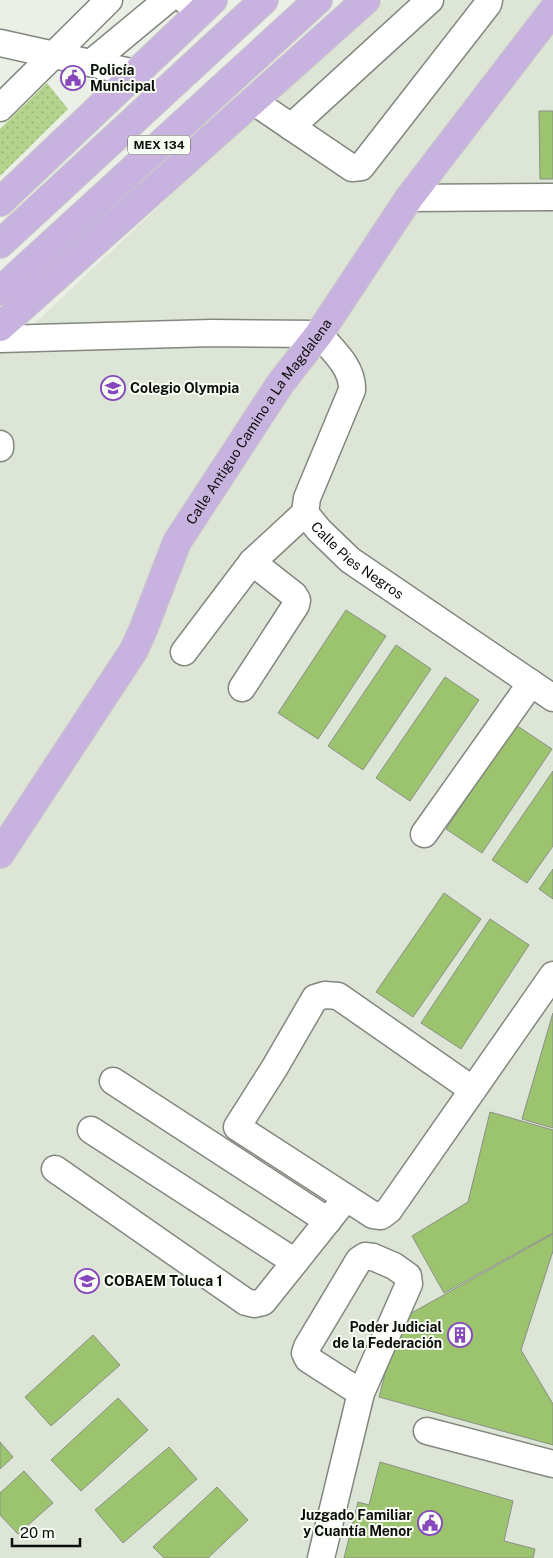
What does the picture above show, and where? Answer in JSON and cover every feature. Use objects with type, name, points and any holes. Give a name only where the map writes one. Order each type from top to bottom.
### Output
[{"type":"main road","name":"MEX 134","points":[[0,244],[264,0]]},
{"type":"main road","name":"MEX 134","points":[[0,291],[318,0]]},
{"type":"main road","points":[[0,327],[366,0]]},
{"type":"main road","points":[[0,202],[166,45],[199,4]]},
{"type":"main road","name":"Calle Antiguo Camino a La Magdalena","points":[[0,854],[134,650],[144,630],[177,542],[280,384],[319,334],[409,198],[553,10]]},
{"type":"street","points":[[0,108],[108,0]]},
{"type":"street","points":[[123,0],[166,45]]},
{"type":"street","points":[[91,63],[167,0]]},
{"type":"street","points":[[291,127],[430,0]]},
{"type":"street","points":[[253,101],[352,168],[361,166],[490,0]]},
{"type":"street","points":[[0,43],[135,73]]},
{"type":"street","points":[[409,198],[553,197]]},
{"type":"street","points":[[0,340],[212,333],[319,334]]},
{"type":"street","name":"Calle Pies Negros","points":[[319,334],[348,368],[352,379],[352,390],[307,498],[305,513],[319,530],[350,560],[553,698]]},
{"type":"street","points":[[184,652],[252,562],[305,513]]},
{"type":"street","points":[[242,688],[296,605],[297,600],[294,594],[252,562]]},
{"type":"street","points":[[424,834],[531,683]]},
{"type":"street","points":[[473,1090],[338,996],[325,995],[315,998],[237,1127],[373,1216],[381,1216],[389,1210],[473,1090],[553,975]]},
{"type":"street","points":[[113,1081],[328,1221]]},
{"type":"street","points":[[91,1130],[295,1262]]},
{"type":"street","points":[[55,1169],[246,1302],[254,1304],[263,1302],[346,1198]]},
{"type":"street","points":[[321,1558],[361,1393],[409,1284],[408,1276],[403,1272],[373,1257],[365,1256],[360,1260],[305,1353],[308,1359],[361,1393]]},
{"type":"street","points":[[426,1432],[553,1464]]},
{"type":"shaded area","points":[[384,0],[553,0],[553,1558],[0,1558],[0,334],[27,331],[312,61]]},
{"type":"green space","points":[[47,83],[68,109],[0,176],[0,129]]},
{"type":"building","points":[[539,111],[553,111],[553,179],[540,179]]},
{"type":"building","points":[[346,610],[386,636],[318,739],[278,713]]},
{"type":"building","points":[[396,645],[431,669],[363,770],[328,746]]},
{"type":"building","points":[[445,677],[479,700],[410,801],[376,778]]},
{"type":"building","points":[[516,725],[552,749],[482,853],[446,829]]},
{"type":"building","points":[[553,771],[553,846],[527,883],[492,860]]},
{"type":"building","points":[[553,869],[553,899],[539,889]]},
{"type":"building","points":[[444,893],[481,919],[413,1017],[376,992]]},
{"type":"building","points":[[490,919],[529,945],[461,1049],[421,1023]]},
{"type":"building","points":[[553,1013],[553,1128],[522,1119]]},
{"type":"building","name":"Poder Judicial de la Federación","points":[[490,1112],[553,1130],[553,1233],[444,1293],[412,1236],[468,1202]]},
{"type":"building","name":"Poder Judicial de la Federación","points":[[553,1234],[553,1251],[521,1350],[553,1404],[553,1445],[379,1397],[399,1320]]},
{"type":"building","points":[[93,1335],[120,1365],[51,1426],[25,1397]]},
{"type":"building","points":[[118,1398],[148,1430],[81,1491],[51,1460]]},
{"type":"building","points":[[0,1442],[13,1457],[0,1469]]},
{"type":"building","points":[[169,1447],[197,1479],[123,1543],[95,1510]]},
{"type":"building","name":"Juzgado Familiar y Cuantía Menor","points":[[380,1462],[513,1501],[504,1541],[535,1549],[533,1558],[344,1558],[358,1502],[369,1505]]},
{"type":"building","points":[[24,1471],[53,1503],[18,1534],[0,1515],[0,1493]]},
{"type":"building","points":[[217,1487],[248,1520],[208,1558],[164,1558],[153,1547]]},
{"type":"place","name":"Policía Municipal","points":[[73,78]]},
{"type":"place","name":"Colegio Olympia","points":[[113,388]]},
{"type":"place","name":"COBAEM Toluca 1","points":[[87,1281]]},
{"type":"place","name":"Poder Judicial de la Federación","points":[[460,1335]]},
{"type":"place","name":"Juzgado Familiar y Cuantía Menor","points":[[430,1523]]}]
